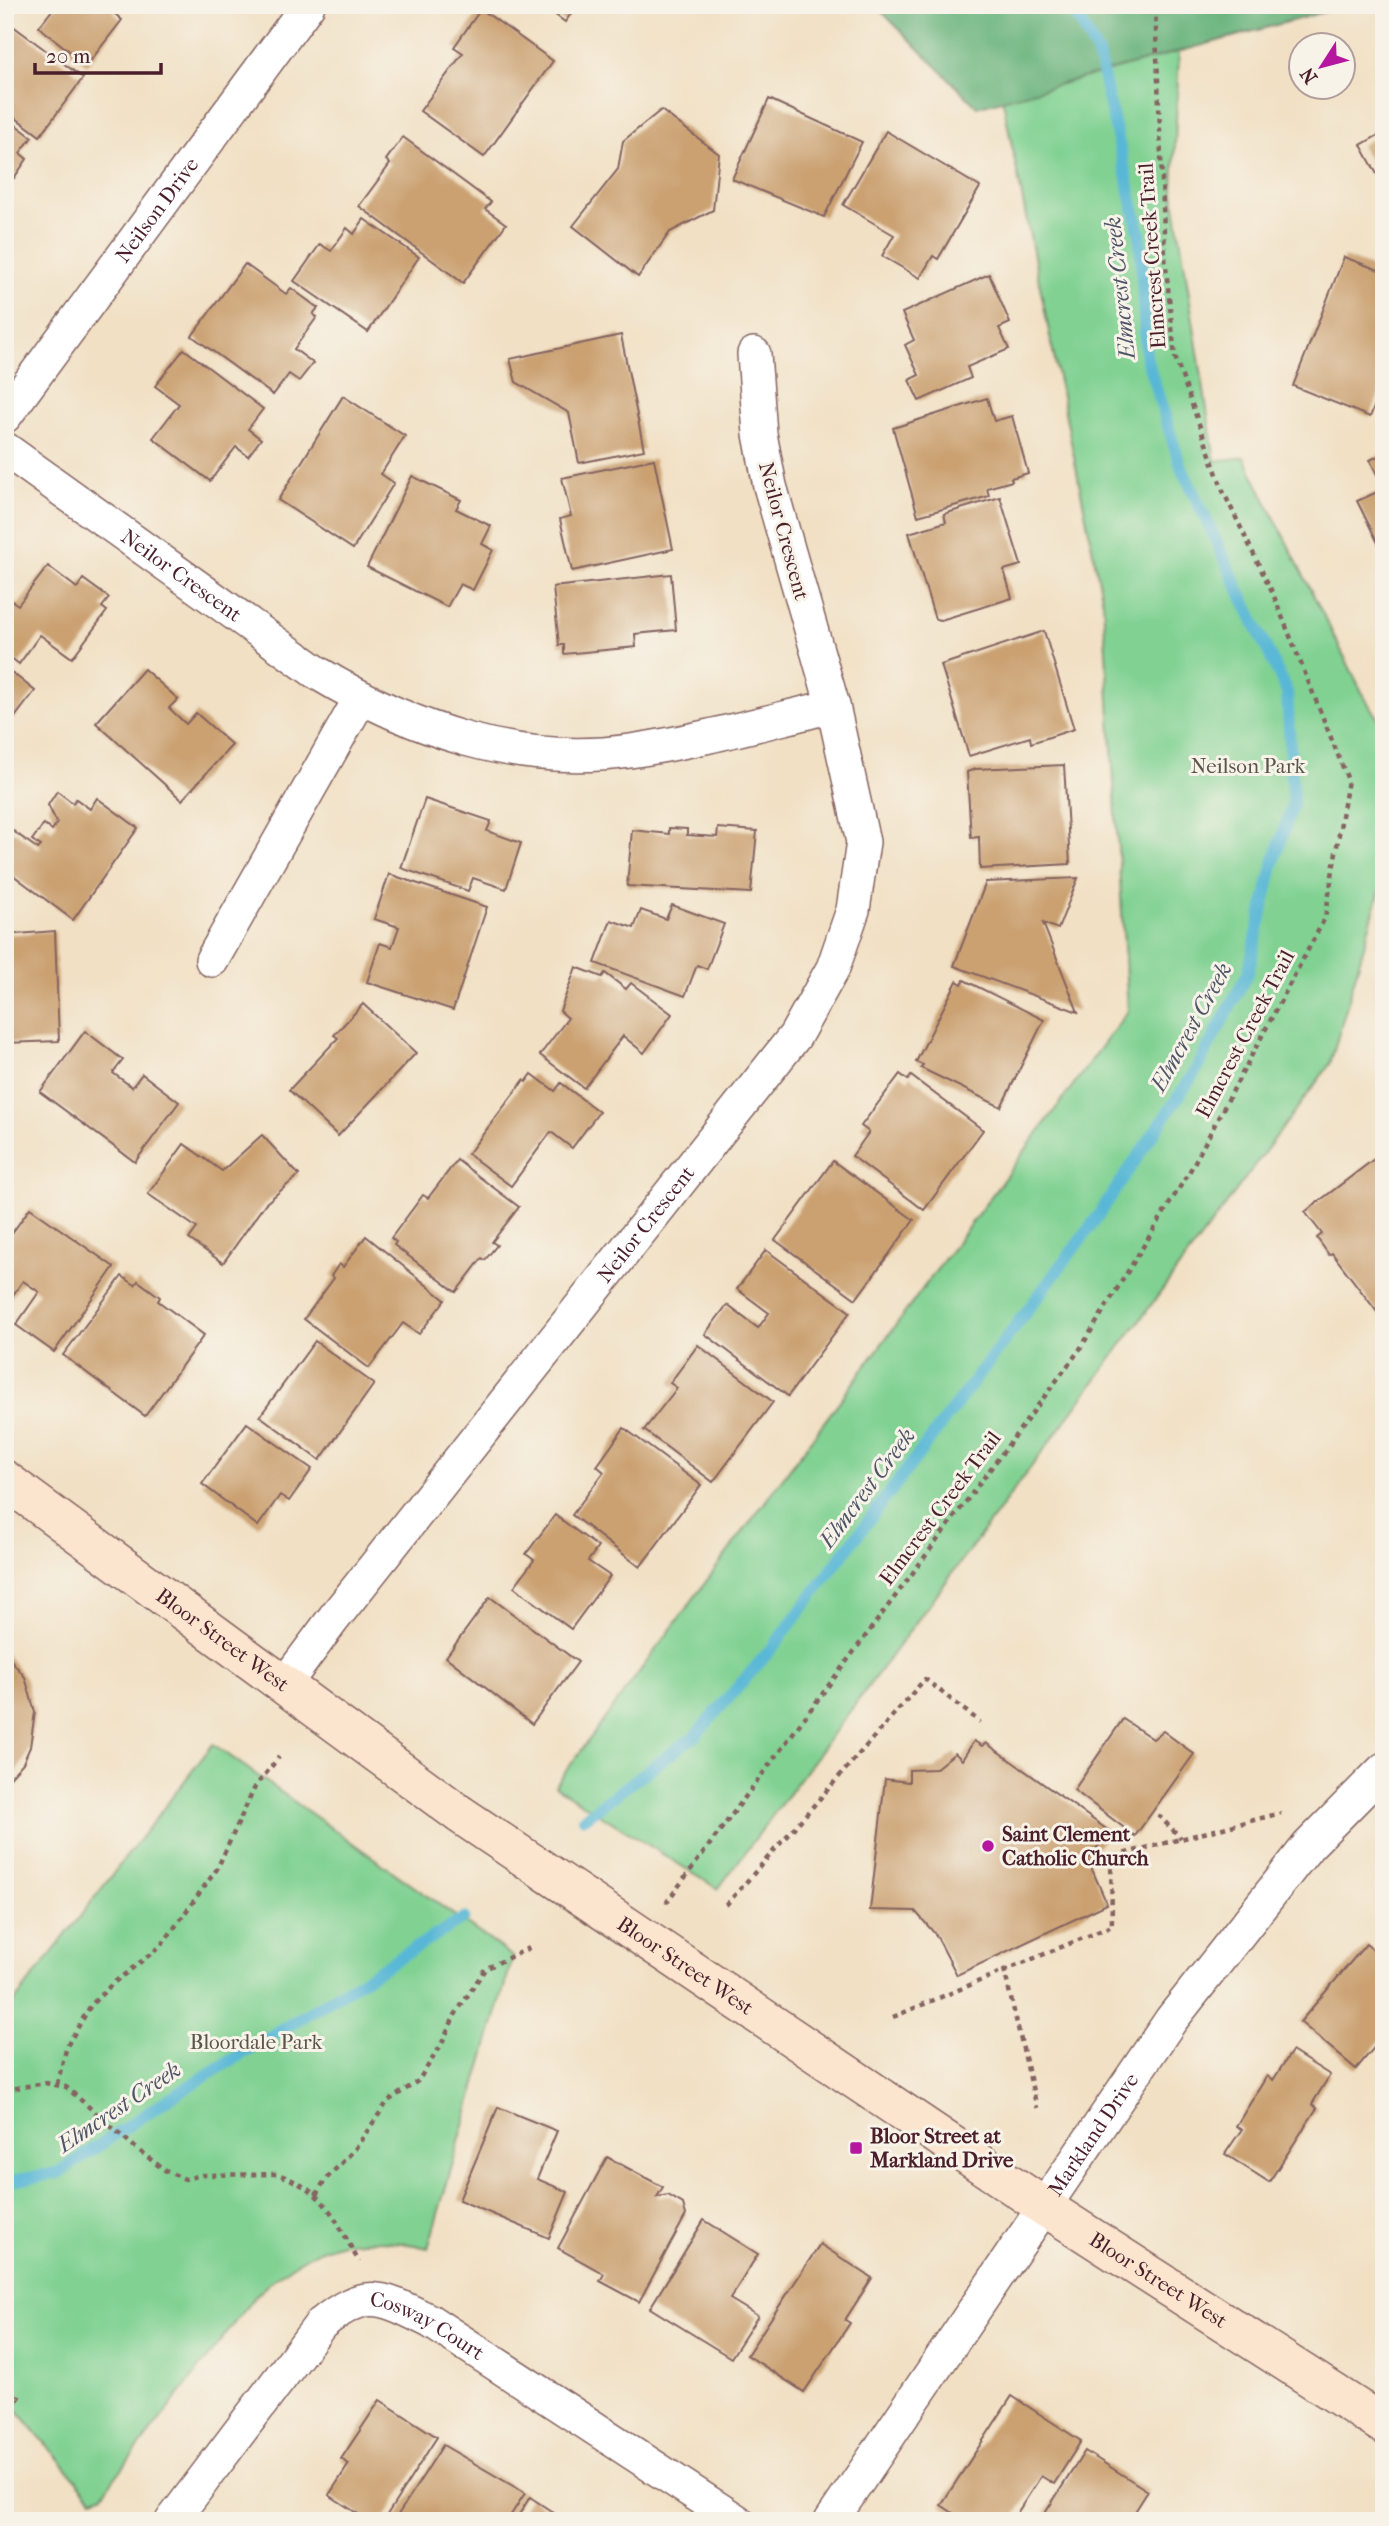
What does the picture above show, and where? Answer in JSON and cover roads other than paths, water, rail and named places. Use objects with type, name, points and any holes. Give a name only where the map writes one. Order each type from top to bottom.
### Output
[{"type":"main road","name":"Bloor Street West","points":[[5,1480],[461,1815],[1046,2208],[1384,2425]]},
{"type":"street","name":"Neilson Drive","points":[[5,416],[308,5]]},
{"type":"street","name":"Neilor Crescent","points":[[284,1685],[794,1036],[833,968],[853,910],[863,842],[833,706],[770,486],[760,434],[754,354]]},
{"type":"street","name":"Neilor Crescent","points":[[5,449],[316,672],[360,699],[412,723],[457,738],[491,746],[560,754],[630,751],[833,706]]},
{"type":"street","points":[[212,960],[360,699]]},
{"type":"street","name":"Markland Drive","points":[[831,2521],[1046,2208],[1171,2020],[1308,1846],[1384,1769]]},
{"type":"street","name":"Cosway Court","points":[[172,2521],[321,2324],[345,2305],[375,2298],[430,2321],[737,2521]]},
{"type":"waterway","name":"Elmcrest Creek","points":[[584,1818],[696,1735],[773,1647],[1091,1226],[1195,1072],[1248,973],[1274,861],[1293,803],[1287,692],[1180,464],[1146,357],[1140,235],[1098,54],[1071,5]]},
{"type":"waterway","name":"Elmcrest Creek","points":[[5,2182],[58,2173],[173,2096],[464,1918]]},
{"type":"place","name":"Saint Clement Catholic Church","points":[[988,1846]]},
{"type":"place","name":"Bloor Street at Markland Drive","points":[[856,2148]]},
{"type":"park label","name":"Neilson Park","points":[[1248,766]]},
{"type":"park label","name":"Bloordale Park","points":[[256,2042]]}]
